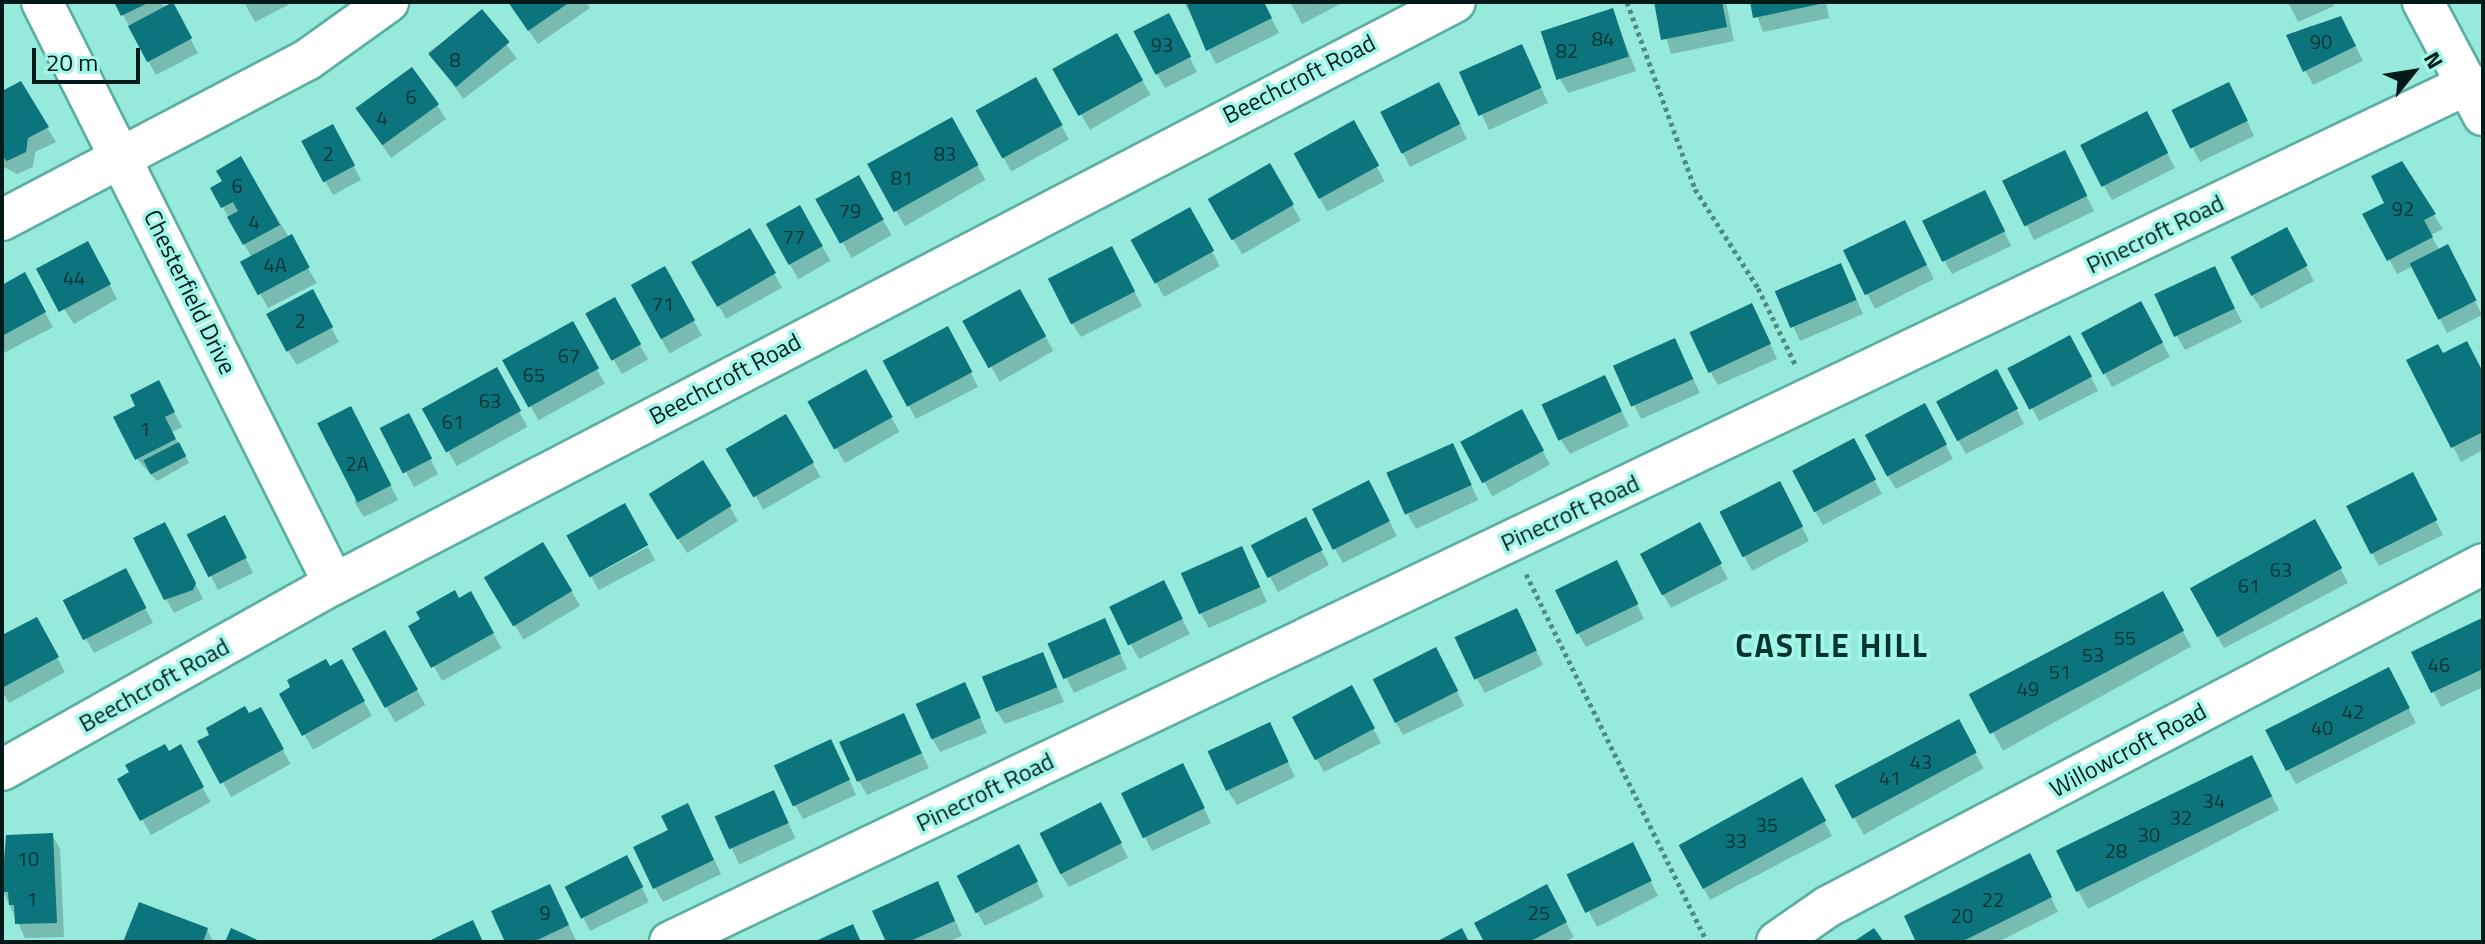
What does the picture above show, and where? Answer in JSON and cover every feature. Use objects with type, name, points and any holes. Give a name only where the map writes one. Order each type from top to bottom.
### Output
[{"type":"street","name":"Chesterfield Drive","points":[[42,2],[122,155],[334,584]]},
{"type":"street","points":[[2,220],[307,60],[388,2]]},
{"type":"street","name":"Beechcroft Road","points":[[2,770],[334,584],[1455,2]]},
{"type":"street","points":[[2423,2],[2476,99]]},
{"type":"street","name":"Pinecroft Road","points":[[670,942],[1811,398],[2476,99]]},
{"type":"street","name":"Willowcroft Road","points":[[1777,942],[1827,907],[2483,564]]},
{"type":"path","points":[[1627,2],[1695,189],[1758,288],[1811,398]]},
{"type":"path","points":[[1510,541],[1707,942]]},
{"type":"building","points":[[114,2],[150,2],[121,16]]},
{"type":"building","points":[[173,2],[192,38],[147,62],[128,26]]},
{"type":"building","points":[[508,2],[570,2],[528,31]]},
{"type":"building","points":[[1186,2],[1264,2],[1272,18],[1206,51]]},
{"type":"building","points":[[1654,2],[1722,2],[1727,27],[1661,40]]},
{"type":"building","points":[[1750,2],[1825,2],[1825,3],[1753,18]]},
{"type":"building","points":[[1613,8],[1629,57],[1556,80],[1541,31]]},
{"type":"building","points":[[482,9],[510,42],[456,87],[428,54]]},
{"type":"building","points":[[1169,13],[1191,57],[1156,75],[1133,31]]},
{"type":"building","points":[[2341,16],[2356,46],[2303,72],[2286,35]]},
{"type":"building","points":[[1117,33],[1143,80],[1078,116],[1052,69]]},
{"type":"building","points":[[1522,44],[1542,88],[1478,116],[1459,72]]},
{"type":"building","points":[[412,67],[439,104],[382,145],[355,108]]},
{"type":"building","points":[[1036,77],[1063,125],[1002,159],[976,110]]},
{"type":"building","points":[[21,81],[49,127],[28,138],[26,152],[7,161],[2,156],[2,91]]},
{"type":"building","points":[[1439,82],[1460,124],[1402,154],[1380,112]]},
{"type":"building","points":[[2229,82],[2248,121],[2190,149],[2171,110]]},
{"type":"building","points":[[2147,111],[2168,153],[2102,187],[2080,145]]},
{"type":"building","points":[[952,117],[979,165],[894,212],[867,164]]},
{"type":"building","points":[[1354,120],[1379,165],[1319,199],[1294,153]]},
{"type":"building","points":[[333,124],[355,165],[323,182],[301,141]]},
{"type":"building","points":[[2065,150],[2087,196],[2024,227],[2002,181]]},
{"type":"building","points":[[241,156],[280,225],[243,245],[227,217],[238,211],[233,202],[221,208],[210,188],[222,181],[216,171]]},
{"type":"building","points":[[2402,161],[2436,214],[2424,220],[2433,237],[2387,261],[2362,214],[2384,203],[2371,176]]},
{"type":"building","points":[[1270,163],[1294,205],[1232,241],[1208,199]]},
{"type":"building","points":[[859,175],[884,220],[840,244],[815,199]]},
{"type":"building","points":[[1985,190],[2005,231],[1942,262],[1922,221]]},
{"type":"building","points":[[800,205],[823,246],[789,265],[766,224]]},
{"type":"building","points":[[1190,207],[1214,251],[1155,284],[1131,240]]},
{"type":"building","points":[[1905,220],[1927,265],[1865,295],[1843,250]]},
{"type":"building","points":[[2287,227],[2308,266],[2251,296],[2230,257]]},
{"type":"building","points":[[750,228],[776,273],[717,307],[691,262]]},
{"type":"building","points":[[292,234],[310,268],[258,295],[240,262]]},
{"type":"building","points":[[88,241],[111,284],[59,312],[36,269]]},
{"type":"building","points":[[2448,244],[2477,300],[2438,320],[2410,264]]},
{"type":"building","points":[[1112,246],[1135,291],[1071,324],[1048,279]]},
{"type":"building","points":[[1841,263],[1857,300],[1790,328],[1775,291]]},
{"type":"building","points":[[665,266],[695,320],[661,339],[631,285]]},
{"type":"building","points":[[2215,266],[2235,309],[2174,337],[2154,294]]},
{"type":"building","points":[[25,272],[46,312],[2,336],[2,285]]},
{"type":"building","points":[[313,289],[333,327],[286,352],[266,314]]},
{"type":"building","points":[[1020,289],[1046,336],[988,368],[962,321]]},
{"type":"building","points":[[615,297],[641,344],[611,361],[585,313]]},
{"type":"building","points":[[2141,301],[2163,342],[2103,374],[2081,333]]},
{"type":"building","points":[[1752,303],[1771,344],[1708,373],[1689,332]]},
{"type":"building","points":[[573,321],[599,368],[528,407],[502,360]]},
{"type":"building","points":[[948,326],[972,372],[907,407],[883,361]]},
{"type":"building","points":[[2070,335],[2092,376],[2029,410],[2007,368]]},
{"type":"building","points":[[1675,338],[1693,379],[1631,407],[1613,366]]},
{"type":"building","points":[[2467,341],[2483,372],[2483,432],[2451,448],[2406,360],[2438,344],[2443,353]]},
{"type":"building","points":[[497,367],[521,411],[446,452],[422,409]]},
{"type":"building","points":[[866,369],[893,417],[834,450],[807,401]]},
{"type":"building","points":[[1997,369],[2018,409],[1957,441],[1936,401]]},
{"type":"building","points":[[1605,375],[1622,411],[1558,441],[1542,405]]},
{"type":"building","points":[[159,380],[175,412],[165,417],[176,439],[135,460],[113,417],[135,406],[130,395]]},
{"type":"building","points":[[1925,403],[1947,444],[1887,476],[1865,435]]},
{"type":"building","points":[[351,406],[391,485],[358,503],[317,423]]},
{"type":"building","points":[[1522,409],[1544,450],[1482,483],[1460,442]]},
{"type":"building","points":[[409,413],[432,458],[403,473],[380,428]]},
{"type":"building","points":[[786,414],[814,462],[753,497],[725,449]]},
{"type":"building","points":[[1854,438],[1876,479],[1814,512],[1792,471]]},
{"type":"building","points":[[179,442],[186,456],[151,474],[143,460]]},
{"type":"building","points":[[1453,443],[1472,485],[1405,515],[1386,473]]},
{"type":"building","points":[[703,460],[732,506],[677,540],[649,494]]},
{"type":"building","points":[[2413,472],[2438,520],[2371,554],[2346,506]]},
{"type":"building","points":[[1369,480],[1390,521],[1333,550],[1312,509]]},
{"type":"building","points":[[1780,481],[1803,526],[1743,557],[1719,512]]},
{"type":"building","points":[[625,503],[648,545],[590,577],[566,535]]},
{"type":"building","points":[[225,515],[247,558],[208,577],[187,535]]},
{"type":"building","points":[[1306,517],[1323,550],[1268,578],[1251,545]]},
{"type":"building","points":[[2315,519],[2342,568],[2217,637],[2190,588]]},
{"type":"building","points":[[165,522],[196,583],[193,590],[164,600],[133,538]]},
{"type":"building","points":[[1700,522],[1722,563],[1662,595],[1640,554]]},
{"type":"building","points":[[543,542],[572,591],[513,626],[484,578]]},
{"type":"building","points":[[1242,546],[1260,587],[1199,614],[1181,573]]},
{"type":"building","points":[[1617,560],[1638,604],[1576,634],[1555,590]]},
{"type":"building","points":[[126,568],[146,608],[83,640],[63,600]]},
{"type":"building","points":[[1164,580],[1183,619],[1128,645],[1109,607]]},
{"type":"building","points":[[455,590],[459,598],[471,591],[494,633],[431,668],[408,626],[420,619],[416,612]]},
{"type":"building","points":[[2163,591],[2184,631],[1990,734],[1969,694]]},
{"type":"building","points":[[1517,608],[1537,651],[1474,680],[1454,637]]},
{"type":"building","points":[[37,617],[59,657],[2,688],[2,635]]},
{"type":"building","points":[[1105,618],[1121,654],[1063,679],[1047,644]]},
{"type":"building","points":[[2482,618],[2483,669],[2431,693],[2411,652]]},
{"type":"building","points":[[385,630],[418,689],[385,708],[352,648]]},
{"type":"building","points":[[1436,647],[1458,691],[1395,723],[1373,679]]},
{"type":"building","points":[[1043,652],[1057,687],[996,712],[982,677]]},
{"type":"building","points":[[326,659],[330,666],[342,659],[365,701],[302,736],[279,694],[290,687],[287,680]]},
{"type":"building","points":[[2389,667],[2410,708],[2286,771],[2265,730]]},
{"type":"building","points":[[965,682],[981,718],[932,740],[916,704]]},
{"type":"building","points":[[1352,685],[1375,728],[1315,760],[1292,717]]},
{"type":"building","points":[[245,706],[249,713],[261,707],[284,749],[220,784],[197,741],[209,735],[206,728]]},
{"type":"building","points":[[904,713],[922,753],[857,782],[839,742]]},
{"type":"building","points":[[1959,719],[1977,753],[1852,819],[1835,785]]},
{"type":"building","points":[[1270,722],[1289,762],[1226,791],[1207,751]]},
{"type":"building","points":[[831,739],[850,780],[793,806],[774,766]]},
{"type":"building","points":[[165,744],[169,751],[181,744],[204,787],[140,821],[117,779],[129,772],[125,765]]},
{"type":"building","points":[[2252,755],[2272,796],[2076,892],[2056,851]]},
{"type":"building","points":[[1183,763],[1205,808],[1143,838],[1121,793]]},
{"type":"building","points":[[1802,777],[1826,821],[1703,889],[1679,845]]},
{"type":"building","points":[[774,790],[789,823],[729,849],[715,816]]},
{"type":"building","points":[[1101,802],[1122,843],[1060,874],[1040,833]]},
{"type":"building","points":[[688,803],[714,860],[653,889],[633,847],[668,830],[661,816]]},
{"type":"building","points":[[53,833],[57,923],[15,924],[14,905],[9,905],[8,892],[2,892],[6,835]]},
{"type":"building","points":[[1633,842],[1652,881],[1585,913],[1566,874]]},
{"type":"building","points":[[1019,844],[1038,881],[976,913],[957,876]]},
{"type":"building","points":[[2030,853],[2052,897],[1961,942],[1916,942],[1904,916]]},
{"type":"building","points":[[627,855],[643,887],[581,919],[565,887]]},
{"type":"building","points":[[938,881],[955,921],[908,942],[886,942],[872,911]]},
{"type":"building","points":[[550,884],[569,925],[533,942],[505,942],[491,911]]},
{"type":"building","points":[[1547,884],[1567,922],[1529,942],[1484,942],[1474,923]]},
{"type":"building","points":[[139,902],[208,928],[203,942],[123,942]]},
{"type":"building","points":[[473,920],[483,942],[427,942],[443,934]]},
{"type":"building","points":[[853,924],[861,942],[815,942],[820,939]]},
{"type":"building","points":[[231,928],[262,942],[225,942]]},
{"type":"building","points":[[1462,928],[1469,942],[1436,942]]},
{"type":"building","points":[[1874,928],[1884,942],[1853,942]]},
{"type":"district","name":"CASTLE HILL","points":[[1832,645]]}]
